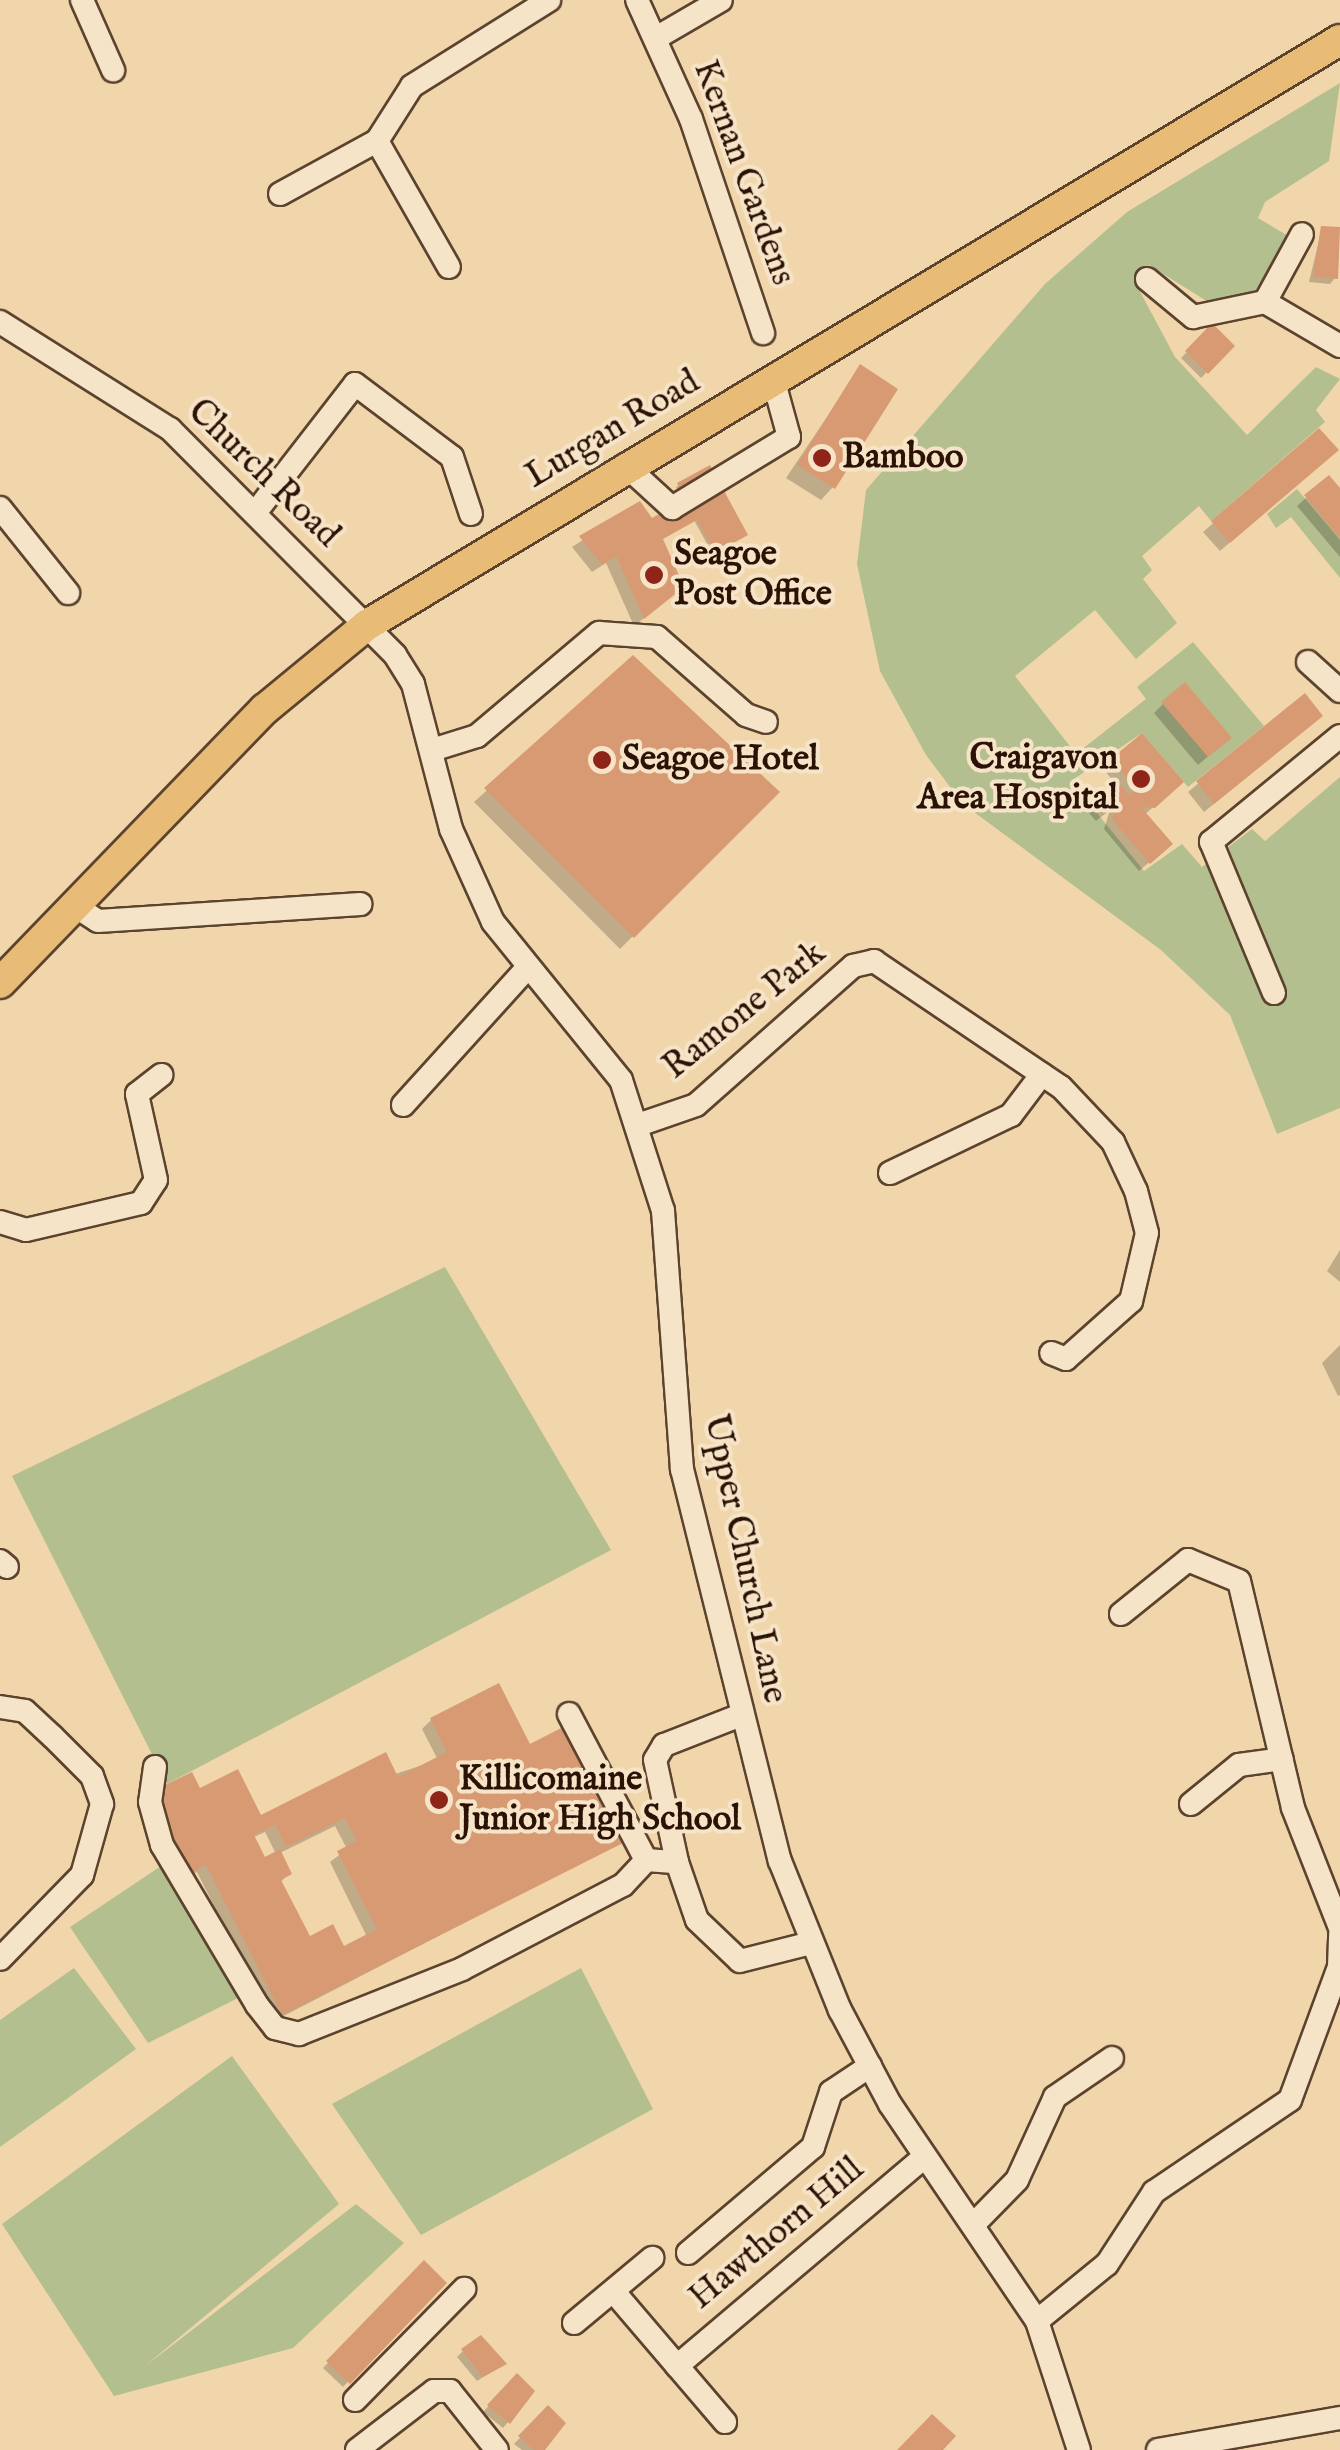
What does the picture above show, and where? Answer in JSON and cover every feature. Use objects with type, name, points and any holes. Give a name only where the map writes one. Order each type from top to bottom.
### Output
[{"type":"main road","name":"Lurgan Road","points":[[0,983],[265,710],[367,625],[971,258],[1340,40]]},
{"type":"street","points":[[82,0],[113,70]]},
{"type":"street","points":[[280,194],[378,141],[412,86],[550,0]]},
{"type":"street","name":"Kernan Gardens","points":[[637,0],[656,38],[763,333]]},
{"type":"street","name":"Kernan Gardens","points":[[656,38],[721,0]]},
{"type":"street","points":[[378,141],[448,267]]},
{"type":"street","points":[[1265,302],[1302,234]]},
{"type":"street","points":[[1147,278],[1193,316],[1265,302],[1340,346]]},
{"type":"street","name":"Church Road","points":[[0,322],[170,429],[367,625]]},
{"type":"street","points":[[626,466],[672,508],[789,437],[773,379]]},
{"type":"street","points":[[255,513],[355,384],[452,457],[471,514]]},
{"type":"street","points":[[0,508],[68,593]]},
{"type":"street","name":"Upper Church Lane","points":[[367,625],[413,684],[470,877],[528,967],[593,1037],[641,1124],[662,1211],[682,1469],[741,1715],[811,1943],[870,2066],[924,2157],[1037,2321],[1078,2450]]},
{"type":"street","points":[[432,750],[477,736],[599,632],[658,637],[746,715],[766,722]]},
{"type":"street","points":[[1340,690],[1313,667],[1340,700]]},
{"type":"street","points":[[1274,992],[1211,842],[1340,736]]},
{"type":"street","points":[[75,906],[98,921],[360,904]]},
{"type":"street","name":"Ramone Park","points":[[641,1124],[696,1105],[853,966],[874,962],[1042,1074],[1113,1142],[1147,1233],[1131,1301],[1066,1358],[1051,1353]]},
{"type":"street","points":[[404,1105],[528,967]]},
{"type":"street","points":[[890,1173],[1011,1115],[1042,1074]]},
{"type":"street","points":[[0,1222],[26,1230],[142,1202],[156,1180],[137,1094],[161,1075]]},
{"type":"street","points":[[1037,2321],[1096,2277],[1154,2192],[1290,2100],[1339,1967],[1340,1935],[1282,1759],[1240,1581],[1188,1560],[1121,1614]]},
{"type":"street","points":[[0,1707],[25,1711],[52,1736],[92,1776],[102,1804],[82,1875],[0,1959]]},
{"type":"street","points":[[569,1714],[646,1860]]},
{"type":"street","points":[[741,1715],[664,1745],[655,1760],[676,1862],[696,1920],[740,1961],[811,1943]]},
{"type":"street","points":[[1191,1804],[1240,1765],[1282,1759]]},
{"type":"street","points":[[155,1767],[150,1802],[162,1845],[257,2005],[275,2028],[299,2034],[462,1969],[623,1886],[646,1860]]},
{"type":"street","points":[[646,1860],[676,1862]]},
{"type":"street","points":[[972,2225],[1017,2180],[1036,2122],[1056,2097],[1112,2058]]},
{"type":"street","points":[[688,2252],[745,2196],[813,2147],[831,2092],[870,2066]]},
{"type":"street","name":"Hawthorn Hill","points":[[677,2366],[924,2157]]},
{"type":"street","name":"Hawthorn Hill","points":[[574,2323],[652,2258]]},
{"type":"street","points":[[356,2400],[464,2289]]},
{"type":"street","points":[[614,2292],[724,2422]]},
{"type":"street","points":[[384,2374],[413,2404]]},
{"type":"street","points":[[357,2450],[413,2404],[450,2392],[497,2450]]},
{"type":"street","points":[[1158,2450],[1340,2418]]},
{"type":"green space","name":"Craigavon Area Hospital","points":[[1340,83],[1329,161],[1265,202],[1258,218],[1290,237],[1255,291],[1213,305],[1149,265],[1137,286],[1175,357],[1247,435],[1316,367],[1340,379],[1316,410],[1325,422],[1211,521],[1199,506],[1142,556],[1152,570],[1143,579],[1177,623],[1136,659],[1095,610],[1015,676],[1076,754],[1146,699],[1137,687],[1193,642],[1264,726],[1188,787],[1142,733],[1071,781],[1144,871],[1182,844],[1202,867],[1252,829],[1265,841],[1340,777],[1340,1108],[1277,1134],[1230,1015],[1161,950],[963,804],[926,755],[880,671],[857,564],[866,490],[1045,284],[1127,212]]},
{"type":"green space","points":[[1297,489],[1340,540],[1340,578],[1291,517],[1276,528],[1267,514]]},
{"type":"green space","points":[[445,1267],[611,1550],[167,1784],[12,1476]]},
{"type":"green space","points":[[170,1860],[250,1992],[148,2043],[70,1927]]},
{"type":"green space","points":[[74,1968],[136,2049],[0,2147],[0,2020]]},
{"type":"green space","points":[[581,1968],[653,2109],[421,2235],[332,2104]]},
{"type":"green space","points":[[232,2056],[339,2204],[144,2367],[356,2204],[404,2243],[293,2348],[114,2396],[2,2224]]},
{"type":"building","points":[[1321,226],[1340,227],[1338,279],[1313,277]]},
{"type":"building","points":[[1212,323],[1235,346],[1208,374],[1185,351]]},
{"type":"building","points":[[860,364],[898,389],[835,489],[797,465]]},
{"type":"building","points":[[1319,428],[1339,450],[1230,543],[1211,521]]},
{"type":"building","points":[[710,465],[748,535],[715,553],[697,520],[663,539],[684,587],[644,619],[616,556],[602,565],[579,536],[640,501],[652,518],[685,499],[677,483]]},
{"type":"building","points":[[1329,475],[1340,488],[1340,538],[1304,495]]},
{"type":"building","points":[[633,655],[780,792],[634,938],[484,788]]},
{"type":"building","points":[[1185,682],[1232,738],[1208,757],[1161,702]]},
{"type":"building","points":[[1305,693],[1323,716],[1214,804],[1196,781]]},
{"type":"building","points":[[1142,733],[1184,782],[1155,808],[1141,807],[1173,844],[1150,864],[1112,819],[1116,806],[1106,813],[1095,801],[1117,781],[1129,795],[1136,788],[1111,759]]},
{"type":"building","points":[[499,1683],[530,1744],[567,1725],[625,1842],[282,2015],[206,1865],[186,1875],[153,1808],[165,1802],[159,1788],[192,1772],[200,1788],[238,1769],[261,1815],[386,1752],[398,1777],[447,1752],[430,1718]],"holes":[[[345,1818],[357,1841],[337,1851],[377,1929],[344,1946],[333,1924],[310,1936],[281,1880],[292,1874],[280,1849],[265,1857],[254,1835],[275,1825],[286,1847]]]},
{"type":"building","points":[[424,2260],[447,2283],[350,2384],[326,2361]]},
{"type":"building","points":[[481,2335],[507,2364],[483,2377],[461,2349]]},
{"type":"building","points":[[517,2373],[535,2391],[510,2424],[487,2405]]},
{"type":"building","points":[[548,2405],[566,2423],[545,2450],[534,2450],[518,2436]]},
{"type":"building","points":[[932,2414],[956,2436],[943,2450],[897,2450]]},
{"type":"place","name":"Bamboo","points":[[822,458]]},
{"type":"place","name":"Seagoe Post Office","points":[[654,575]]},
{"type":"place","name":"Seagoe Hotel","points":[[602,760]]},
{"type":"place","name":"Craigavon Area Hospital","points":[[1141,779]]},
{"type":"place","name":"Killicomaine Junior High School","points":[[439,1800]]}]
